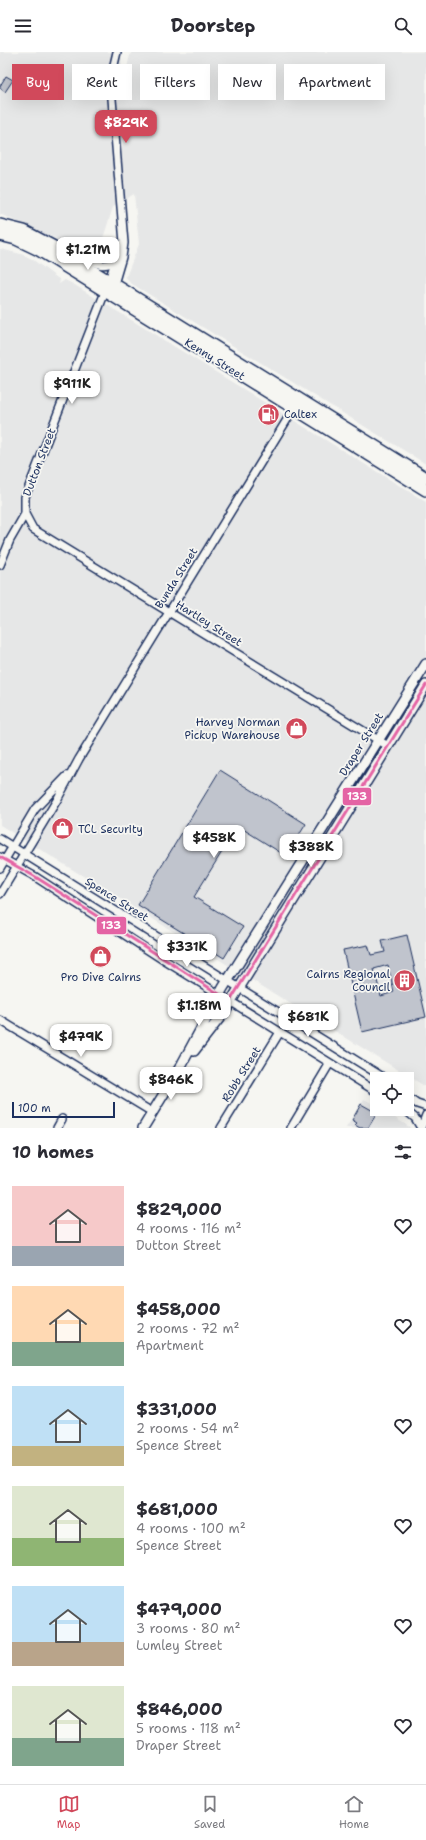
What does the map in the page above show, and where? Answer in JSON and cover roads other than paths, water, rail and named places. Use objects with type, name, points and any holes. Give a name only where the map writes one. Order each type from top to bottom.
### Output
[{"type":"highway","name":"Kenny Street","points":[[0,225],[24,231],[54,246],[297,403],[426,490]]},
{"type":"highway","name":"Kenny Street","points":[[0,235],[16,239],[39,250],[106,292],[426,477]]},
{"type":"highway","name":"Dutton Street","points":[[106,292],[111,282]]},
{"type":"main road","name":"Draper Street","points":[[143,1128],[182,1064],[220,995],[426,664]]},
{"type":"main road","name":"Draper Street","points":[[182,1064],[225,1011],[426,685]]},
{"type":"street","name":"Dutton Street","points":[[111,282],[123,251],[123,234],[112,100],[112,73],[117,52]]},
{"type":"street","name":"Dutton Street","points":[[111,282],[123,234]]},
{"type":"street","points":[[54,246],[70,249],[98,264],[110,263],[116,258]]},
{"type":"street","name":"Dutton Street","points":[[0,565],[10,540],[25,514],[25,497],[106,292]]},
{"type":"street","name":"Bunda Street","points":[[0,894],[57,800],[72,770],[297,403]]},
{"type":"street","name":"Hartley Street","points":[[25,514],[33,529],[388,746]]},
{"type":"street","name":"Bunda Street","points":[[0,868],[3,858],[14,846],[35,809],[72,770]]},
{"type":"street","name":"Spence Street","points":[[0,839],[14,846],[228,982],[375,1072]]},
{"type":"street","points":[[3,858],[370,1088]]},
{"type":"street","points":[[0,1020],[152,1112]]},
{"type":"street","name":"Robb Street","points":[[221,1128],[280,1032]]},
{"type":"street","points":[[291,1128],[330,1063]]},
{"type":"street","points":[[414,1102],[426,1107]]},
{"type":"street","points":[[421,1128],[422,1120],[426,1115]]},
{"type":"street","points":[[412,1116],[417,1120],[421,1128]]},
{"type":"street","points":[[57,1128],[62,1119]]},
{"type":"place","name":"Caltex","points":[[268,414]]},
{"type":"place","name":"Harvey Norman Pickup Warehouse","points":[[296,728]]},
{"type":"place","name":"TCL Security","points":[[63,829]]},
{"type":"place","name":"Pro Dive Cairns","points":[[101,957]]},
{"type":"place","name":"Cairns Regional Council","points":[[405,980]]}]
